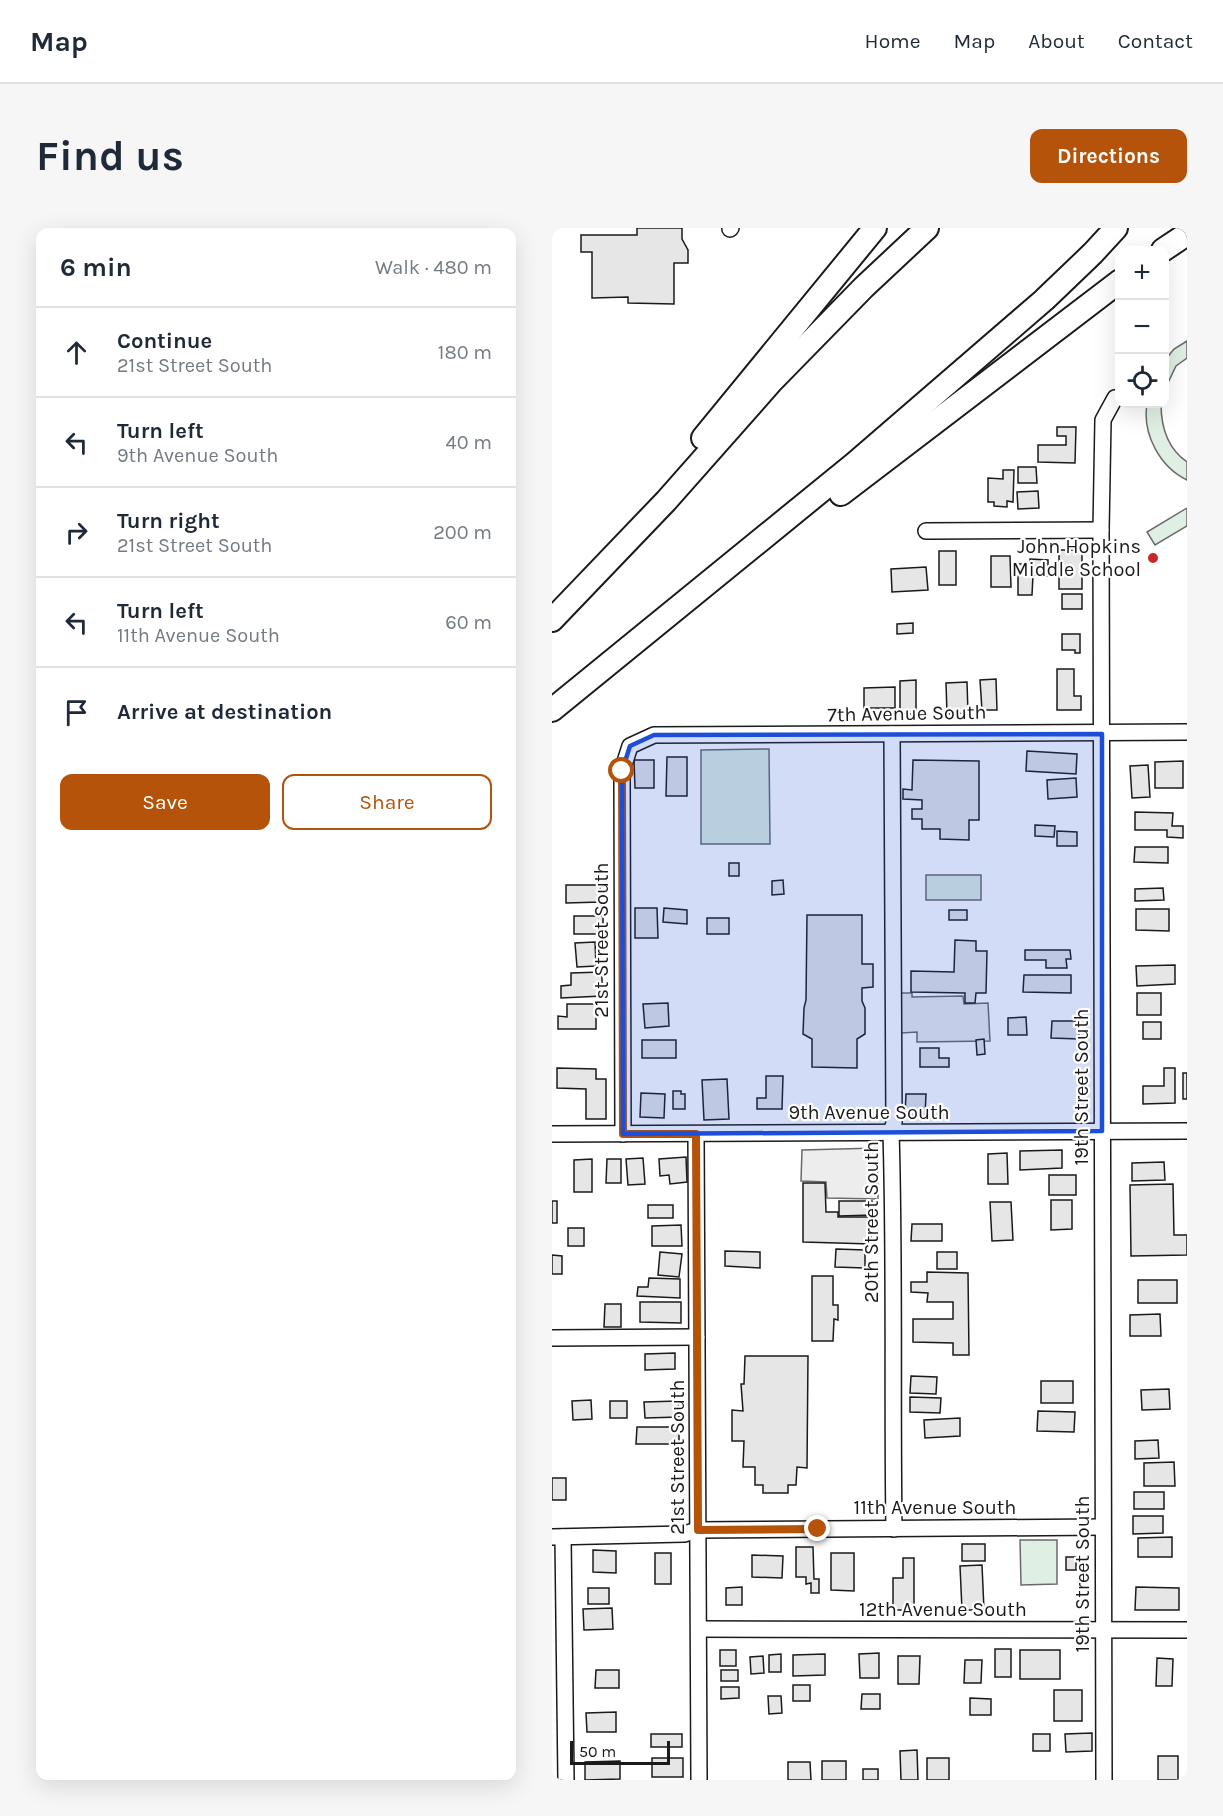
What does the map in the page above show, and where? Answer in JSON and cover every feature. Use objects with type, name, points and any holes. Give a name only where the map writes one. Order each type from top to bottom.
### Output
[{"type":"highway","points":[[552,618],[875,228]]},
{"type":"highway","points":[[552,618],[666,501],[772,381],[864,287],[927,228]]},
{"type":"highway","points":[[560,703],[761,542],[854,464],[1044,300],[1116,228]]},
{"type":"highway","points":[[1169,246],[1187,234]]},
{"type":"highway","points":[[560,703],[849,488],[1115,284]]},
{"type":"street","name":"19th Street South","points":[[1104,1780],[1101,530],[1103,420],[1115,398]]},
{"type":"street","points":[[926,531],[1101,530]]},
{"type":"street","name":"7th Avenue South","points":[[630,746],[654,735],[1187,732]]},
{"type":"street","name":"20th Street South","points":[[892,734],[894,1123],[891,1132],[894,1274],[892,1356],[894,1529]]},
{"type":"street","name":"21st Street South","points":[[623,1134],[622,771],[630,746]]},
{"type":"street","name":"9th Avenue South","points":[[552,1134],[1187,1131]]},
{"type":"street","name":"21st Street South","points":[[696,1134],[699,1780]]},
{"type":"street","points":[[552,1338],[697,1337]]},
{"type":"street","name":"11th Avenue South","points":[[558,1537],[684,1534],[698,1530],[1102,1527]]},
{"type":"street","points":[[558,1537],[566,1780]]},
{"type":"street","name":"12th Avenue South","points":[[699,1629],[1187,1630]]},
{"type":"highlighted area","points":[[1102,734],[1102,1131],[623,1134],[622,771],[630,746],[654,735]]},
{"type":"green space","points":[[1187,341],[1187,358],[1176,366],[1169,381],[1169,355]]},
{"type":"green space","points":[[1147,408],[1161,408],[1166,436],[1174,450],[1187,462],[1187,480],[1177,474],[1161,458],[1150,438]]},
{"type":"green space","points":[[1187,508],[1187,526],[1155,545],[1147,532]]},
{"type":"green space","points":[[769,749],[770,844],[701,844],[701,750]]},
{"type":"green space","points":[[926,875],[981,875],[981,900],[926,900]]},
{"type":"green space","points":[[1020,1540],[1057,1540],[1057,1584],[1021,1585]]},
{"type":"shaded area","points":[[900,993],[912,993],[912,997],[963,996],[964,1004],[988,1003],[990,1041],[917,1042],[917,1032],[901,1033]]},
{"type":"shaded area","points":[[877,1148],[878,1199],[827,1198],[826,1182],[801,1181],[802,1150]]},
{"type":"building","points":[[637,228],[682,228],[682,239],[688,250],[688,263],[674,263],[674,304],[628,303],[628,297],[592,298],[592,252],[581,252],[581,235],[637,235]]},
{"type":"building","points":[[1057,427],[1076,427],[1075,463],[1038,462],[1038,445],[1066,445],[1066,436],[1057,436]]},
{"type":"building","points":[[1018,467],[1036,467],[1037,483],[1018,483]]},
{"type":"building","points":[[1003,470],[1014,470],[1013,502],[1007,501],[1007,507],[994,506],[994,502],[988,502],[988,478],[1003,479]]},
{"type":"building","points":[[1038,491],[1039,508],[1018,509],[1017,492]]},
{"type":"building","points":[[1059,550],[1082,550],[1082,589],[1059,589]]},
{"type":"building","points":[[939,551],[956,551],[956,585],[939,585]]},
{"type":"building","points":[[991,556],[1010,556],[1011,587],[991,587]]},
{"type":"building","points":[[1030,559],[1048,560],[1048,576],[1033,575],[1032,595],[1018,595],[1018,564],[1030,564]]},
{"type":"building","points":[[926,567],[928,590],[892,592],[891,569]]},
{"type":"building","points":[[1062,594],[1082,594],[1082,609],[1062,609]]},
{"type":"building","points":[[913,623],[913,633],[897,634],[897,624]]},
{"type":"building","points":[[1062,634],[1080,634],[1080,653],[1075,653],[1075,650],[1062,650]]},
{"type":"building","points":[[1057,669],[1074,669],[1074,696],[1081,696],[1081,710],[1057,710]]},
{"type":"building","points":[[996,679],[997,710],[982,710],[980,680]]},
{"type":"building","points":[[916,680],[916,714],[900,714],[900,681]]},
{"type":"building","points":[[967,682],[968,713],[947,714],[946,683]]},
{"type":"building","points":[[895,687],[895,708],[864,708],[864,688]]},
{"type":"building","points":[[1027,751],[1077,754],[1076,774],[1026,771]]},
{"type":"building","points":[[667,757],[687,757],[687,796],[666,796]]},
{"type":"building","points":[[634,760],[654,760],[654,788],[635,788]]},
{"type":"building","points":[[913,760],[979,761],[979,820],[969,820],[969,840],[940,839],[940,829],[922,829],[922,819],[912,819],[912,809],[922,809],[922,800],[903,799],[903,789],[912,790]]},
{"type":"building","points":[[1183,761],[1183,788],[1155,788],[1155,762]]},
{"type":"building","points":[[1148,765],[1150,797],[1132,798],[1130,766]]},
{"type":"building","points":[[1076,778],[1077,797],[1048,799],[1047,780]]},
{"type":"building","points":[[1135,812],[1173,813],[1172,826],[1183,826],[1183,838],[1167,837],[1167,830],[1135,830]]},
{"type":"building","points":[[1035,825],[1055,826],[1054,837],[1035,836]]},
{"type":"building","points":[[1057,831],[1077,832],[1077,846],[1057,846]]},
{"type":"building","points":[[1135,847],[1168,847],[1168,863],[1134,862]]},
{"type":"building","points":[[729,863],[739,863],[739,876],[729,876]]},
{"type":"building","points":[[783,880],[784,894],[772,895],[772,881]]},
{"type":"building","points":[[566,885],[600,885],[601,902],[566,903]]},
{"type":"building","points":[[1163,888],[1164,900],[1135,901],[1135,889]]},
{"type":"building","points":[[635,908],[657,908],[658,938],[635,938]]},
{"type":"building","points":[[664,908],[687,910],[687,924],[663,922]]},
{"type":"building","points":[[1136,909],[1169,909],[1169,931],[1136,930]]},
{"type":"building","points":[[949,910],[967,910],[967,920],[949,920]]},
{"type":"building","points":[[807,915],[862,915],[862,964],[873,964],[873,987],[862,988],[865,1034],[857,1039],[857,1068],[812,1067],[812,1039],[803,1034],[806,1000]]},
{"type":"building","points":[[574,916],[603,916],[603,934],[574,934]]},
{"type":"building","points":[[707,918],[729,918],[729,934],[707,934]]},
{"type":"building","points":[[955,940],[976,941],[976,951],[987,951],[986,993],[976,993],[975,1003],[965,1003],[965,993],[911,992],[911,971],[954,972]]},
{"type":"building","points":[[595,942],[596,966],[577,967],[575,943]]},
{"type":"building","points":[[1025,950],[1070,950],[1071,959],[1066,959],[1067,968],[1046,968],[1046,960],[1025,960]]},
{"type":"building","points":[[1175,965],[1175,984],[1137,986],[1136,966]]},
{"type":"building","points":[[602,972],[602,996],[561,998],[561,986],[571,985],[571,973]]},
{"type":"building","points":[[1024,975],[1071,975],[1071,993],[1023,992]]},
{"type":"building","points":[[1137,993],[1161,993],[1161,1015],[1137,1015]]},
{"type":"building","points":[[668,1003],[669,1026],[645,1028],[643,1004]]},
{"type":"building","points":[[567,1004],[596,1004],[596,1029],[558,1029],[558,1016],[567,1017]]},
{"type":"building","points":[[1026,1017],[1027,1035],[1008,1035],[1008,1018]]},
{"type":"building","points":[[1052,1021],[1079,1021],[1079,1039],[1051,1038]]},
{"type":"building","points":[[1143,1022],[1161,1022],[1161,1039],[1143,1039]]},
{"type":"building","points":[[984,1039],[985,1054],[977,1055],[976,1040]]},
{"type":"building","points":[[642,1040],[676,1040],[676,1058],[642,1058]]},
{"type":"building","points":[[920,1048],[939,1048],[939,1058],[949,1058],[949,1067],[920,1067]]},
{"type":"building","points":[[557,1068],[596,1069],[596,1079],[606,1079],[606,1119],[586,1119],[586,1089],[557,1088]]},
{"type":"building","points":[[1164,1068],[1175,1068],[1175,1103],[1143,1104],[1143,1086],[1164,1086]]},
{"type":"building","points":[[1183,1073],[1187,1073],[1187,1099],[1183,1099]]},
{"type":"building","points":[[766,1076],[783,1076],[782,1109],[757,1109],[757,1098],[766,1098]]},
{"type":"building","points":[[727,1079],[729,1119],[704,1120],[702,1080]]},
{"type":"building","points":[[673,1091],[681,1091],[681,1094],[685,1094],[685,1109],[673,1109]]},
{"type":"building","points":[[641,1093],[665,1094],[664,1118],[640,1117]]},
{"type":"building","points":[[906,1094],[926,1094],[925,1116],[905,1116]]},
{"type":"building","points":[[1062,1150],[1062,1168],[1020,1170],[1020,1151]]},
{"type":"building","points":[[1007,1153],[1008,1184],[988,1184],[988,1154]]},
{"type":"building","points":[[686,1157],[687,1182],[670,1184],[669,1175],[660,1176],[659,1159]]},
{"type":"building","points":[[643,1158],[645,1184],[628,1185],[626,1159]]},
{"type":"building","points":[[592,1159],[592,1192],[574,1192],[574,1160]]},
{"type":"building","points":[[607,1159],[621,1159],[621,1183],[606,1183]]},
{"type":"building","points":[[1164,1162],[1165,1180],[1132,1181],[1132,1163]]},
{"type":"building","points":[[1049,1175],[1076,1175],[1076,1195],[1049,1195]]},
{"type":"building","points":[[803,1183],[825,1183],[826,1212],[838,1212],[838,1217],[871,1217],[871,1244],[803,1242]]},
{"type":"building","points":[[1173,1184],[1174,1235],[1187,1235],[1187,1255],[1131,1256],[1130,1185]]},
{"type":"building","points":[[1051,1200],[1072,1200],[1072,1229],[1051,1230]]},
{"type":"building","points":[[552,1201],[557,1201],[557,1223],[552,1223]]},
{"type":"building","points":[[839,1201],[872,1201],[873,1215],[839,1216]]},
{"type":"building","points":[[990,1202],[1011,1202],[1013,1240],[992,1241]]},
{"type":"building","points":[[648,1205],[673,1205],[673,1218],[648,1218]]},
{"type":"building","points":[[912,1224],[942,1224],[942,1241],[911,1241]]},
{"type":"building","points":[[681,1225],[682,1246],[652,1246],[652,1226]]},
{"type":"building","points":[[568,1228],[584,1228],[584,1246],[568,1246]]},
{"type":"building","points":[[836,1249],[865,1250],[865,1268],[835,1267]]},
{"type":"building","points":[[725,1251],[760,1252],[760,1268],[725,1266]]},
{"type":"building","points":[[660,1252],[682,1254],[679,1277],[658,1275]]},
{"type":"building","points":[[937,1252],[957,1252],[957,1269],[937,1269]]},
{"type":"building","points":[[552,1255],[562,1256],[562,1274],[552,1274]]},
{"type":"building","points":[[927,1272],[968,1273],[969,1355],[953,1355],[953,1343],[913,1342],[913,1319],[953,1319],[953,1302],[927,1302],[928,1293],[911,1292],[911,1282],[927,1282]]},
{"type":"building","points":[[812,1276],[833,1276],[833,1305],[838,1305],[838,1320],[834,1319],[833,1341],[812,1341]]},
{"type":"building","points":[[649,1278],[680,1279],[680,1298],[637,1296],[638,1287],[648,1287]]},
{"type":"building","points":[[1138,1280],[1177,1280],[1177,1303],[1138,1303]]},
{"type":"building","points":[[640,1302],[681,1302],[681,1323],[640,1322]]},
{"type":"building","points":[[605,1304],[621,1304],[621,1327],[604,1327]]},
{"type":"building","points":[[1160,1314],[1161,1336],[1130,1336],[1130,1315]]},
{"type":"building","points":[[675,1353],[675,1369],[645,1370],[645,1354]]},
{"type":"building","points":[[745,1356],[808,1356],[807,1468],[797,1467],[796,1485],[788,1485],[788,1493],[763,1493],[763,1485],[755,1485],[755,1467],[743,1467],[744,1441],[732,1441],[732,1410],[743,1411],[741,1384],[744,1384]]},
{"type":"building","points":[[911,1376],[937,1377],[936,1394],[910,1393]]},
{"type":"building","points":[[1041,1381],[1073,1381],[1073,1403],[1041,1403]]},
{"type":"building","points":[[1169,1389],[1170,1409],[1142,1410],[1141,1390]]},
{"type":"building","points":[[910,1397],[941,1398],[940,1413],[910,1412]]},
{"type":"building","points":[[591,1400],[592,1419],[573,1420],[572,1401]]},
{"type":"building","points":[[610,1401],[627,1401],[627,1418],[610,1418]]},
{"type":"building","points":[[678,1401],[679,1417],[645,1418],[644,1402]]},
{"type":"building","points":[[1038,1411],[1075,1412],[1074,1432],[1037,1431]]},
{"type":"building","points":[[960,1418],[960,1436],[925,1438],[924,1420]]},
{"type":"building","points":[[637,1427],[679,1427],[679,1444],[636,1444]]},
{"type":"building","points":[[1158,1440],[1159,1458],[1135,1459],[1135,1441]]},
{"type":"building","points":[[1174,1462],[1175,1486],[1144,1486],[1144,1463]]},
{"type":"building","points":[[552,1478],[566,1478],[566,1500],[552,1500]]},
{"type":"building","points":[[1134,1492],[1164,1492],[1164,1509],[1134,1509]]},
{"type":"building","points":[[1133,1516],[1163,1516],[1163,1533],[1133,1534]]},
{"type":"building","points":[[1172,1537],[1172,1557],[1138,1557],[1138,1538]]},
{"type":"building","points":[[962,1544],[985,1544],[985,1561],[962,1561]]},
{"type":"building","points":[[796,1547],[813,1547],[814,1579],[819,1579],[819,1593],[811,1593],[811,1583],[806,1584],[806,1577],[796,1577]]},
{"type":"building","points":[[593,1550],[616,1551],[616,1573],[593,1572]]},
{"type":"building","points":[[655,1553],[671,1553],[671,1584],[655,1584]]},
{"type":"building","points":[[831,1553],[854,1553],[854,1591],[831,1590]]},
{"type":"building","points":[[752,1555],[783,1556],[782,1578],[752,1577]]},
{"type":"building","points":[[1066,1557],[1076,1557],[1076,1570],[1066,1570]]},
{"type":"building","points":[[903,1558],[914,1558],[914,1610],[893,1610],[893,1578],[903,1578]]},
{"type":"building","points":[[982,1565],[984,1610],[962,1610],[960,1566]]},
{"type":"building","points":[[742,1587],[742,1605],[726,1605],[726,1588]]},
{"type":"building","points":[[1136,1587],[1179,1588],[1179,1610],[1135,1610]]},
{"type":"building","points":[[588,1588],[609,1588],[609,1604],[588,1604]]},
{"type":"building","points":[[612,1608],[613,1629],[584,1630],[583,1609]]},
{"type":"building","points":[[995,1649],[1011,1649],[1011,1677],[995,1677]]},
{"type":"building","points":[[720,1650],[736,1650],[736,1666],[720,1666]]},
{"type":"building","points":[[1020,1650],[1060,1650],[1060,1679],[1020,1679]]},
{"type":"building","points":[[879,1653],[879,1678],[860,1678],[859,1654]]},
{"type":"building","points":[[781,1654],[781,1672],[769,1672],[769,1655]]},
{"type":"building","points":[[825,1654],[825,1675],[793,1676],[793,1655]]},
{"type":"building","points":[[763,1656],[764,1673],[751,1674],[750,1657]]},
{"type":"building","points":[[898,1656],[920,1656],[919,1684],[898,1684]]},
{"type":"building","points":[[1157,1658],[1173,1659],[1172,1686],[1156,1686]]},
{"type":"building","points":[[965,1660],[982,1660],[981,1683],[964,1683]]},
{"type":"building","points":[[596,1670],[619,1670],[619,1688],[595,1688]]},
{"type":"building","points":[[721,1670],[738,1670],[738,1681],[721,1681]]},
{"type":"building","points":[[793,1685],[810,1685],[810,1701],[793,1701]]},
{"type":"building","points":[[721,1687],[739,1687],[739,1698],[721,1699]]},
{"type":"building","points":[[1054,1690],[1082,1690],[1082,1721],[1054,1721]]},
{"type":"building","points":[[862,1694],[880,1694],[880,1709],[861,1709]]},
{"type":"building","points":[[768,1696],[781,1696],[782,1713],[769,1714]]},
{"type":"building","points":[[970,1698],[991,1699],[991,1715],[970,1715]]},
{"type":"building","points":[[616,1712],[616,1732],[587,1732],[586,1713]]},
{"type":"building","points":[[1092,1733],[1092,1751],[1066,1752],[1065,1734]]},
{"type":"building","points":[[651,1734],[682,1734],[682,1747],[651,1747]]},
{"type":"building","points":[[1033,1734],[1050,1734],[1050,1751],[1033,1751]]},
{"type":"building","points":[[917,1750],[918,1780],[901,1780],[900,1751]]},
{"type":"building","points":[[1158,1756],[1178,1756],[1178,1780],[1158,1780]]},
{"type":"building","points":[[652,1758],[683,1758],[683,1777],[652,1777]]},
{"type":"building","points":[[927,1758],[949,1758],[949,1780],[927,1780]]},
{"type":"building","points":[[620,1761],[620,1779],[585,1780],[585,1762]]},
{"type":"building","points":[[822,1761],[846,1761],[846,1780],[822,1780]]},
{"type":"building","points":[[788,1762],[810,1762],[811,1780],[788,1780]]},
{"type":"building","points":[[863,1769],[878,1769],[878,1780],[863,1780]]},
{"type":"place","name":"John Hopkins Middle School","points":[[1153,558]]},
{"type":"route","points":[[622,771],[623,1134],[696,1134],[698,1530],[818,1529]]}]
